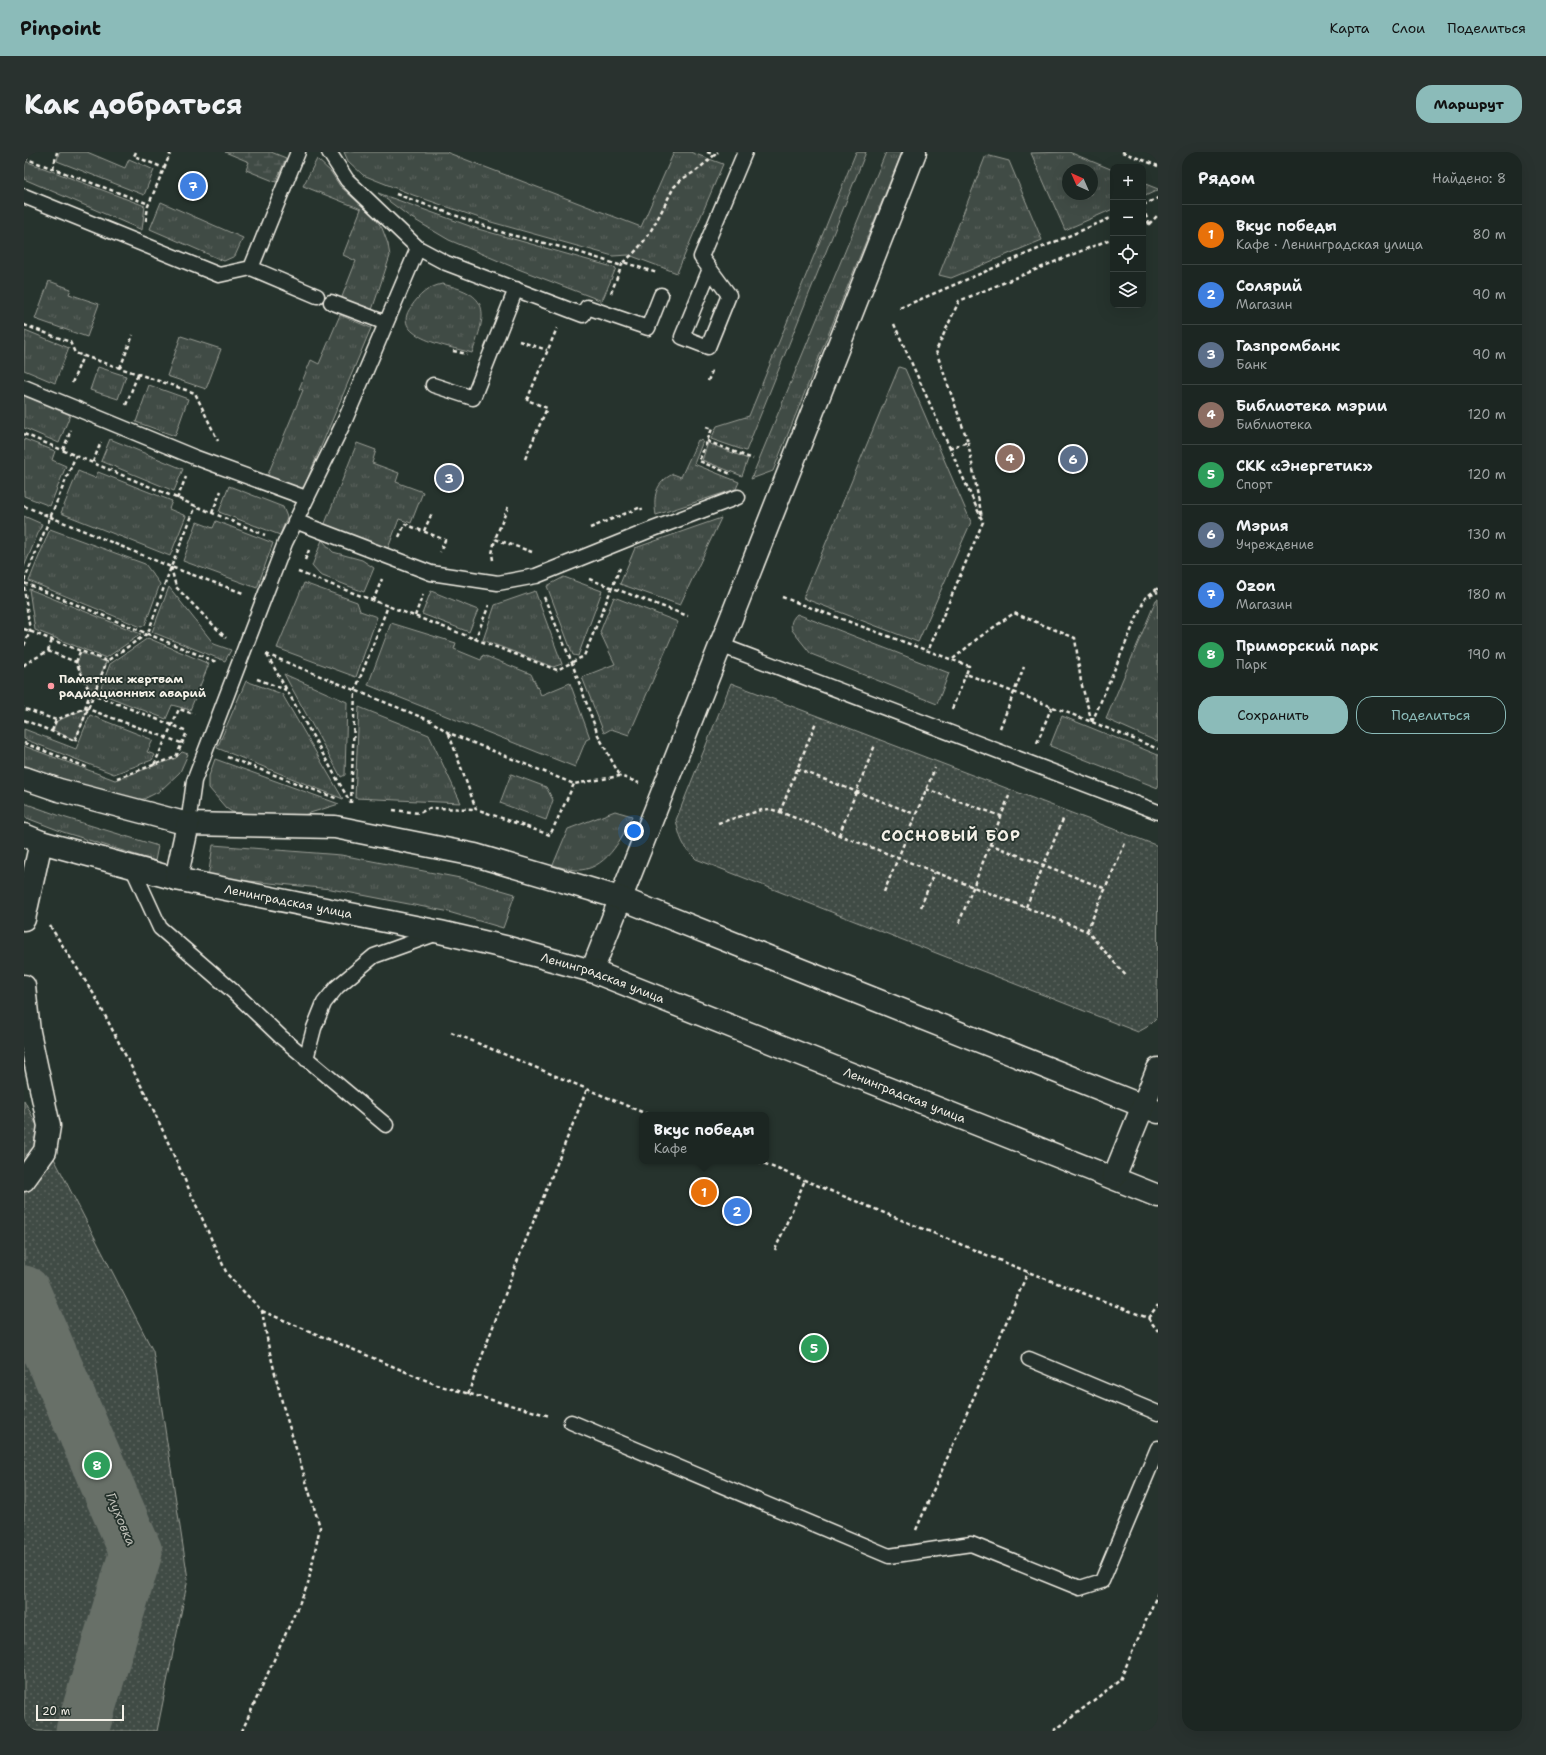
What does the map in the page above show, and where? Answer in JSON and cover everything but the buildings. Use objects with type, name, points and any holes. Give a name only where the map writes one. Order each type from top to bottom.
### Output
[{"type":"main road","points":[[592,972],[914,152]]},
{"type":"main road","points":[[24,778],[59,790],[188,824],[335,827],[475,855],[620,898],[1150,1109]]},
{"type":"main road","points":[[176,879],[188,824]]},
{"type":"main road","points":[[24,919],[32,839]]},
{"type":"main road","name":"Ленинградская улица","points":[[32,839],[176,879],[440,932],[509,948],[592,972],[1114,1177],[1158,1196]]},
{"type":"main road","points":[[24,986],[29,1032],[48,1126],[45,1151],[24,1180]]},
{"type":"main road","points":[[1114,1177],[1150,1109],[1158,1069]]},
{"type":"lane","points":[[251,268],[298,152]]},
{"type":"lane","points":[[329,152],[347,180],[418,248],[446,263],[583,315],[587,306],[648,328],[661,295]]},
{"type":"lane","points":[[710,269],[682,337],[708,346],[729,295],[710,269],[701,257],[745,152]]},
{"type":"lane","points":[[24,196],[219,275],[251,268],[317,296]]},
{"type":"lane","points":[[188,824],[194,781],[237,672],[262,600],[285,543],[344,420],[418,248]]},
{"type":"lane","points":[[433,385],[473,398],[516,289]]},
{"type":"lane","points":[[331,302],[386,323]]},
{"type":"lane","points":[[24,387],[209,462],[306,498]]},
{"type":"lane","points":[[295,522],[391,556],[431,573],[498,583],[536,576],[738,497]]},
{"type":"lane","points":[[720,645],[1158,812]]},
{"type":"lane","points":[[132,867],[160,928],[306,1059],[386,1125]]},
{"type":"lane","points":[[306,1059],[314,1028],[324,1003],[337,987],[374,956],[440,932]]},
{"type":"lane","points":[[1029,1359],[1158,1413]]},
{"type":"lane","points":[[571,1422],[889,1556],[971,1544],[1080,1588],[1102,1581],[1158,1448]]},
{"type":"path","points":[[26,152],[24,157],[148,204]]},
{"type":"path","points":[[53,169],[57,152]]},
{"type":"path","points":[[136,152],[134,156],[164,168]]},
{"type":"path","points":[[145,226],[148,204],[171,152]]},
{"type":"path","points":[[614,285],[623,262],[632,256],[641,245],[674,187],[682,179],[696,171],[718,152]]},
{"type":"path","points":[[1122,152],[1158,166]]},
{"type":"path","points":[[392,193],[507,234],[570,249],[622,266]]},
{"type":"path","points":[[1146,204],[1158,198]]},
{"type":"path","points":[[1146,218],[1148,224],[1158,215]]},
{"type":"path","points":[[900,308],[1110,218]]},
{"type":"path","points":[[928,651],[983,522],[968,442],[936,351],[959,301],[1110,239]]},
{"type":"path","points":[[623,262],[659,273]]},
{"type":"path","points":[[525,459],[548,408],[527,400],[559,323]]},
{"type":"path","points":[[894,324],[983,522]]},
{"type":"path","points":[[24,325],[70,342],[75,353],[195,393],[218,441],[209,462]]},
{"type":"path","points":[[120,368],[133,335]]},
{"type":"path","points":[[517,340],[547,350]]},
{"type":"path","points":[[64,404],[83,356]]},
{"type":"path","points":[[118,426],[138,374]]},
{"type":"path","points":[[63,450],[73,425]]},
{"type":"path","points":[[706,427],[712,429],[698,461],[738,477]]},
{"type":"path","points":[[24,434],[76,454],[177,499],[271,538]]},
{"type":"path","points":[[93,462],[103,437]]},
{"type":"path","points":[[707,441],[753,459]]},
{"type":"path","points":[[949,448],[968,442]]},
{"type":"path","points":[[76,454],[24,582],[217,663],[214,669]]},
{"type":"path","points":[[177,499],[188,471]]},
{"type":"path","points":[[212,513],[223,485]]},
{"type":"path","points":[[24,506],[171,567],[262,600]]},
{"type":"path","points":[[24,720],[75,741],[90,709],[107,661],[148,633],[171,567],[196,506]]},
{"type":"path","points":[[589,528],[641,506],[648,531]]},
{"type":"path","points":[[508,507],[495,539],[531,553],[538,550]]},
{"type":"path","points":[[424,532],[432,513]]},
{"type":"path","points":[[391,556],[405,524],[445,540],[431,573]]},
{"type":"path","points":[[299,573],[557,670],[584,656],[621,566]]},
{"type":"path","points":[[171,567],[176,587],[223,637],[431,722],[449,733],[574,784],[620,776],[641,784]]},
{"type":"path","points":[[373,601],[383,578]]},
{"type":"path","points":[[585,578],[688,616]]},
{"type":"path","points":[[24,588],[30,631],[24,646]]},
{"type":"path","points":[[415,616],[425,588]]},
{"type":"path","points":[[1092,722],[1145,598],[1158,588]]},
{"type":"path","points":[[1145,598],[1158,592]]},
{"type":"path","points":[[543,595],[572,663],[598,735],[620,776]]},
{"type":"path","points":[[782,597],[970,666],[952,710]]},
{"type":"path","points":[[350,804],[355,691],[388,606]]},
{"type":"path","points":[[952,660],[976,639],[1014,612],[1074,638],[1081,682],[1092,722]]},
{"type":"path","points":[[475,640],[484,617]]},
{"type":"path","points":[[24,629],[80,652],[107,661]]},
{"type":"path","points":[[24,666],[48,651],[52,640]]},
{"type":"path","points":[[48,651],[76,662],[90,693],[85,708]]},
{"type":"path","points":[[76,662],[80,652]]},
{"type":"path","points":[[266,654],[350,804]]},
{"type":"path","points":[[999,728],[1024,667]]},
{"type":"path","points":[[237,672],[287,690]]},
{"type":"path","points":[[966,674],[1052,706],[1158,749]]},
{"type":"path","points":[[90,693],[187,732]]},
{"type":"path","points":[[1037,742],[1052,706]]},
{"type":"path","points":[[24,709],[56,720],[85,708],[90,709],[181,744],[186,744]]},
{"type":"path","points":[[192,720],[197,708]]},
{"type":"path","points":[[154,765],[179,709],[194,714]]},
{"type":"path","points":[[52,731],[56,720]]},
{"type":"path","points":[[780,812],[816,722]]},
{"type":"path","points":[[115,779],[176,757],[189,726]]},
{"type":"path","points":[[449,733],[476,809]]},
{"type":"path","points":[[24,743],[94,770]]},
{"type":"path","points":[[839,835],[875,745]]},
{"type":"path","points":[[220,754],[350,804],[358,805]]},
{"type":"path","points":[[884,892],[934,768]]},
{"type":"path","points":[[797,769],[915,814]]},
{"type":"path","points":[[389,809],[419,813],[430,808],[476,809],[550,835],[574,784]]},
{"type":"path","points":[[926,789],[1001,816]]},
{"type":"path","points":[[959,923],[1009,796]]},
{"type":"path","points":[[718,823],[770,808],[1087,931],[1127,977]]},
{"type":"path","points":[[1026,907],[1064,817]]},
{"type":"path","points":[[1087,931],[1126,841]]},
{"type":"path","points":[[989,844],[1106,889]]},
{"type":"path","points":[[921,907],[934,872]]},
{"type":"path","points":[[50,926],[95,996],[154,1111],[227,1274],[262,1311],[436,1385],[571,1422]]},
{"type":"path","points":[[452,1032],[642,1112]]},
{"type":"path","points":[[468,1394],[517,1262],[587,1089]]},
{"type":"path","points":[[765,1164],[1028,1272],[1148,1318],[1158,1331]]},
{"type":"path","points":[[775,1250],[804,1180]]},
{"type":"path","points":[[906,1553],[1028,1272]]},
{"type":"path","points":[[1148,1318],[1158,1305]]},
{"type":"path","points":[[242,1731],[308,1584],[320,1526],[283,1406],[269,1349],[262,1311]]},
{"type":"path","points":[[1054,1731],[1120,1680],[1158,1593]]},
{"type":"green space","points":[[59,152],[87,152],[125,168],[129,159],[154,170],[144,195],[57,161]]},
{"type":"green space","points":[[225,152],[271,152],[286,158],[276,182],[246,170],[249,162]]},
{"type":"green space","points":[[344,152],[446,152],[641,227],[674,152],[690,152],[723,164],[677,273],[629,255],[613,256],[491,222],[413,195],[363,175],[348,161]]},
{"type":"green space","points":[[856,152],[866,152],[746,451],[711,439],[717,426],[749,416]]},
{"type":"green space","points":[[886,152],[902,152],[773,471],[751,479]]},
{"type":"green space","points":[[1069,152],[1110,169],[1110,210],[1065,230],[1031,153]]},
{"type":"green space","points":[[986,155],[1009,161],[1042,240],[951,278],[939,275]]},
{"type":"green space","points":[[317,159],[331,172],[340,186],[375,218],[382,228],[388,244],[390,256],[371,313],[340,302],[356,261],[343,255],[361,209],[303,186]]},
{"type":"green space","points":[[25,161],[145,206],[142,230],[24,179]]},
{"type":"green space","points":[[1146,184],[1158,189],[1146,196]]},
{"type":"green space","points":[[378,193],[478,229],[616,268],[602,301],[513,267],[449,240],[410,217]]},
{"type":"green space","points":[[161,202],[243,238],[235,256],[224,261],[150,229]]},
{"type":"green space","points":[[49,281],[71,289],[69,294],[99,304],[87,337],[35,319]]},
{"type":"green space","points":[[442,284],[458,288],[469,294],[477,300],[481,307],[481,326],[472,353],[438,344],[426,339],[415,334],[408,326],[406,318],[414,303],[428,289]]},
{"type":"green space","points":[[340,315],[371,328],[301,494],[266,479],[303,390],[299,389],[311,360],[319,364]]},
{"type":"green space","points":[[25,330],[69,348],[55,383],[24,370]]},
{"type":"green space","points":[[181,336],[221,349],[206,389],[167,376]]},
{"type":"green space","points":[[98,367],[126,376],[118,399],[90,390]]},
{"type":"green space","points":[[899,367],[905,369],[971,522],[918,642],[803,598]]},
{"type":"green space","points":[[149,385],[188,399],[175,436],[136,422]]},
{"type":"green space","points":[[24,396],[70,415],[59,443],[24,428]]},
{"type":"green space","points":[[24,439],[55,451],[52,460],[66,466],[50,506],[24,496]]},
{"type":"green space","points":[[110,439],[183,469],[174,491],[101,461]]},
{"type":"green space","points":[[698,440],[703,441],[694,464],[739,482],[736,489],[656,515],[655,496],[659,486],[673,474],[681,477]]},
{"type":"green space","points":[[357,443],[376,450],[372,463],[399,473],[396,482],[423,492],[411,523],[399,519],[387,551],[324,526]]},
{"type":"green space","points":[[708,443],[748,459],[742,476],[702,460]]},
{"type":"green space","points":[[78,471],[95,478],[98,472],[172,501],[169,509],[186,516],[170,556],[61,513]]},
{"type":"green space","points":[[229,486],[283,507],[287,517],[280,535],[219,512]]},
{"type":"green space","points":[[24,516],[42,524],[24,567]]},
{"type":"green space","points":[[721,518],[680,605],[620,584],[635,548]]},
{"type":"green space","points":[[216,521],[273,543],[257,588],[183,561],[197,522],[213,528]]},
{"type":"green space","points":[[50,529],[145,564],[160,584],[145,625],[141,627],[29,581]]},
{"type":"green space","points":[[322,540],[333,552],[362,560],[374,568],[364,592],[320,575],[312,566]]},
{"type":"green space","points":[[564,577],[602,591],[578,656],[573,655],[547,586]]},
{"type":"green space","points":[[304,583],[357,602],[360,611],[377,617],[356,677],[277,648]]},
{"type":"green space","points":[[169,587],[214,644],[231,650],[225,661],[152,632]]},
{"type":"green space","points":[[29,589],[141,634],[106,658],[35,630]]},
{"type":"green space","points":[[431,591],[478,610],[469,632],[422,614]]},
{"type":"green space","points":[[535,591],[562,664],[553,667],[483,640],[495,605]]},
{"type":"green space","points":[[614,597],[678,622],[629,735],[611,729],[604,733],[582,677],[615,664],[600,632]]},
{"type":"green space","points":[[1158,599],[1158,742],[1106,719],[1156,600]]},
{"type":"green space","points":[[797,614],[949,673],[937,704],[811,654],[792,630],[792,621]]},
{"type":"green space","points":[[391,623],[456,643],[454,649],[481,660],[483,655],[531,674],[541,695],[570,683],[590,738],[586,740],[575,767],[368,685]]},
{"type":"green space","points":[[148,638],[209,664],[190,710],[172,705],[166,719],[99,693],[110,664]]},
{"type":"green space","points":[[81,653],[106,662],[94,693],[91,692],[77,663]]},
{"type":"green space","points":[[284,674],[347,702],[345,775],[341,777]]},
{"type":"green space","points":[[246,681],[282,694],[343,799],[217,748]]},
{"type":"green space","points":[[731,683],[1158,846],[1157,1017],[1147,1027],[1138,1032],[696,859],[682,841],[676,820]]},
{"type":"green space","points":[[359,707],[429,735],[461,803],[355,798]]},
{"type":"green space","points":[[85,709],[88,710],[75,740],[53,730],[57,721]]},
{"type":"green space","points":[[90,715],[153,740],[147,752],[155,755],[152,760],[114,774],[24,739],[24,729],[76,749]]},
{"type":"green space","points":[[1062,716],[1158,755],[1158,788],[1050,746]]},
{"type":"green space","points":[[24,746],[115,780],[176,758],[182,752],[188,754],[180,772],[160,791],[144,799],[120,801],[24,765]]},
{"type":"green space","points":[[215,759],[339,804],[294,818],[232,812],[226,808],[209,788],[209,776]]},
{"type":"green space","points":[[511,774],[546,787],[553,800],[546,820],[500,803]]},
{"type":"green space","points":[[24,803],[66,818],[158,846],[155,861],[63,832],[24,817]]},
{"type":"green space","points":[[615,811],[632,816],[617,844],[604,860],[595,866],[586,869],[566,869],[553,865],[568,829]]},
{"type":"green space","points":[[213,845],[341,855],[460,878],[515,894],[503,928],[445,911],[331,889],[208,877]]},
{"type":"green space","points":[[24,1100],[153,1351],[188,1579],[157,1731],[24,1731]]},
{"type":"waterway","name":"Глуховка","points":[[24,1292],[136,1552],[82,1731]]},
{"type":"place","name":"Ozon","points":[[193,186]]},
{"type":"place","name":"Библиотека мэрии","points":[[1010,458]]},
{"type":"place","name":"Мэрия","points":[[1073,459]]},
{"type":"place","name":"Газпромбанк","points":[[449,478]]},
{"type":"place","name":"Памятник жертвам радиационных аварий","points":[[51,686]]},
{"type":"place","name":"Вкус победы","points":[[704,1192]]},
{"type":"place","name":"Солярий","points":[[737,1211]]},
{"type":"place","name":"СКК «Энергетик»","points":[[814,1348]]},
{"type":"place","name":"Приморский парк","points":[[97,1465]]},
{"type":"district","name":"СОСНОВЫЙ БОР","points":[[951,835]]}]
